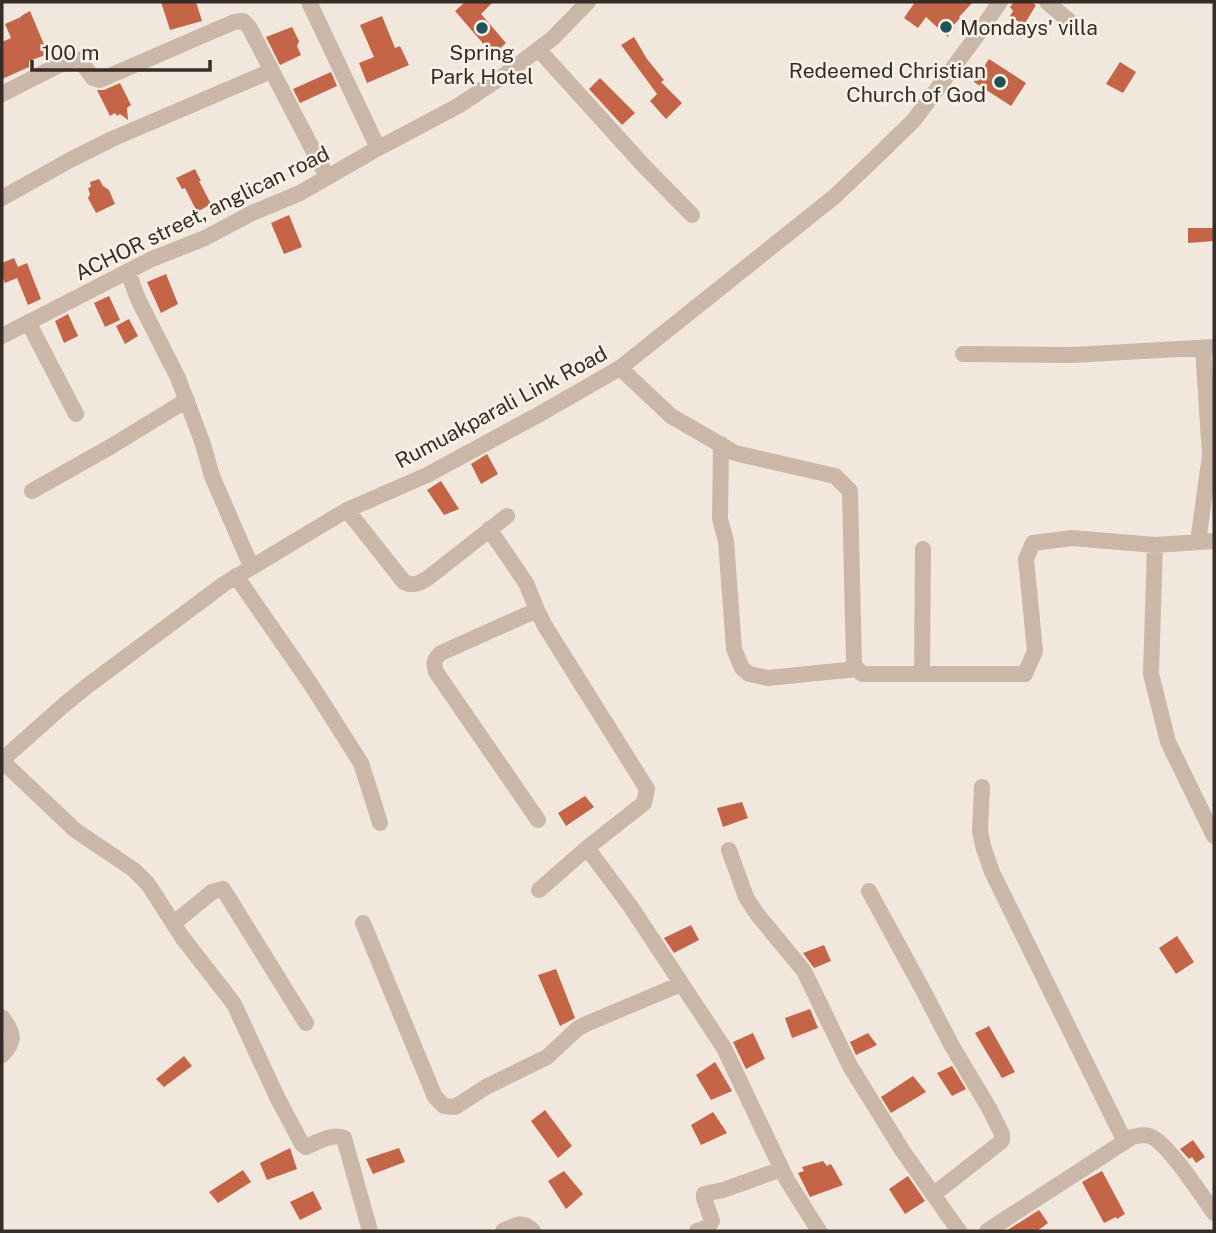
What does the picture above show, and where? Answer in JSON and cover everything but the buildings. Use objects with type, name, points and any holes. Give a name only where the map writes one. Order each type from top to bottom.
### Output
[{"type":"street","points":[[309,2],[378,148]]},
{"type":"street","name":"ACHOR street, anglican road","points":[[2,336],[152,259],[205,238],[252,213],[300,193],[458,106],[553,38],[588,2]]},
{"type":"street","name":"Rumuakparali Link Road","points":[[2,760],[86,687],[251,566],[347,510],[427,475],[620,368],[834,197],[872,161],[914,120],[1000,2]]},
{"type":"street","points":[[1047,2],[1075,26]]},
{"type":"street","points":[[2,94],[76,59],[93,78],[100,80],[233,22],[243,21],[249,27],[327,177]]},
{"type":"street","points":[[538,49],[692,215]]},
{"type":"street","points":[[2,198],[112,139],[271,71]]},
{"type":"street","points":[[128,272],[138,299],[178,378],[212,476],[251,566]]},
{"type":"street","points":[[29,322],[76,414]]},
{"type":"street","points":[[620,368],[671,416],[735,453],[835,476],[850,491],[853,665],[862,674],[1026,674],[1035,651],[1026,559],[1033,543],[1072,538],[1155,545],[1206,542],[1210,455],[1209,347],[1072,355],[963,354]]},
{"type":"street","points":[[32,491],[187,400]]},
{"type":"street","points":[[721,444],[720,519],[726,541],[734,649],[742,668],[749,674],[768,678],[857,669]]},
{"type":"street","points":[[347,510],[404,582],[411,585],[428,578],[507,516]]},
{"type":"street","points":[[489,530],[526,583],[537,610],[647,789],[644,803],[539,890]]},
{"type":"street","points":[[1155,545],[1151,674],[1168,742],[1214,836]]},
{"type":"street","points":[[922,674],[923,549]]},
{"type":"street","points":[[236,576],[361,763],[380,823]]},
{"type":"street","points":[[537,610],[441,653],[435,658],[433,665],[538,820]]},
{"type":"street","points":[[2,760],[75,830],[134,870],[148,884],[234,1004],[302,1144],[306,1147],[334,1136],[344,1138],[370,1231]]},
{"type":"street","points":[[982,787],[980,831],[992,872],[1125,1142]]},
{"type":"street","points":[[587,848],[631,906],[724,1048],[787,1180],[819,1231]]},
{"type":"street","points":[[729,850],[746,897],[804,971],[850,1066],[902,1150],[959,1231]]},
{"type":"street","points":[[174,923],[212,892],[223,889],[306,1023]]},
{"type":"street","points":[[869,891],[1002,1134],[1002,1140],[998,1144],[934,1194]]},
{"type":"street","points":[[363,923],[435,1097],[444,1106],[455,1107],[486,1087],[547,1057],[586,1024],[681,984]]},
{"type":"street","points":[[2,1017],[13,1038],[2,1055]]},
{"type":"street","points":[[996,1229],[1132,1137],[1144,1135],[1151,1136],[1174,1158],[1214,1213]]},
{"type":"street","points":[[697,1231],[708,1227],[712,1221],[704,1194],[782,1169]]},
{"type":"street","points":[[503,1231],[518,1224],[526,1224],[533,1231]]},
{"type":"place","name":"Mondays' villa","points":[[946,27]]},
{"type":"place","name":"Spring Park Hotel","points":[[482,28]]},
{"type":"place","name":"Redeemed Christian Church of God","points":[[1000,82]]}]
